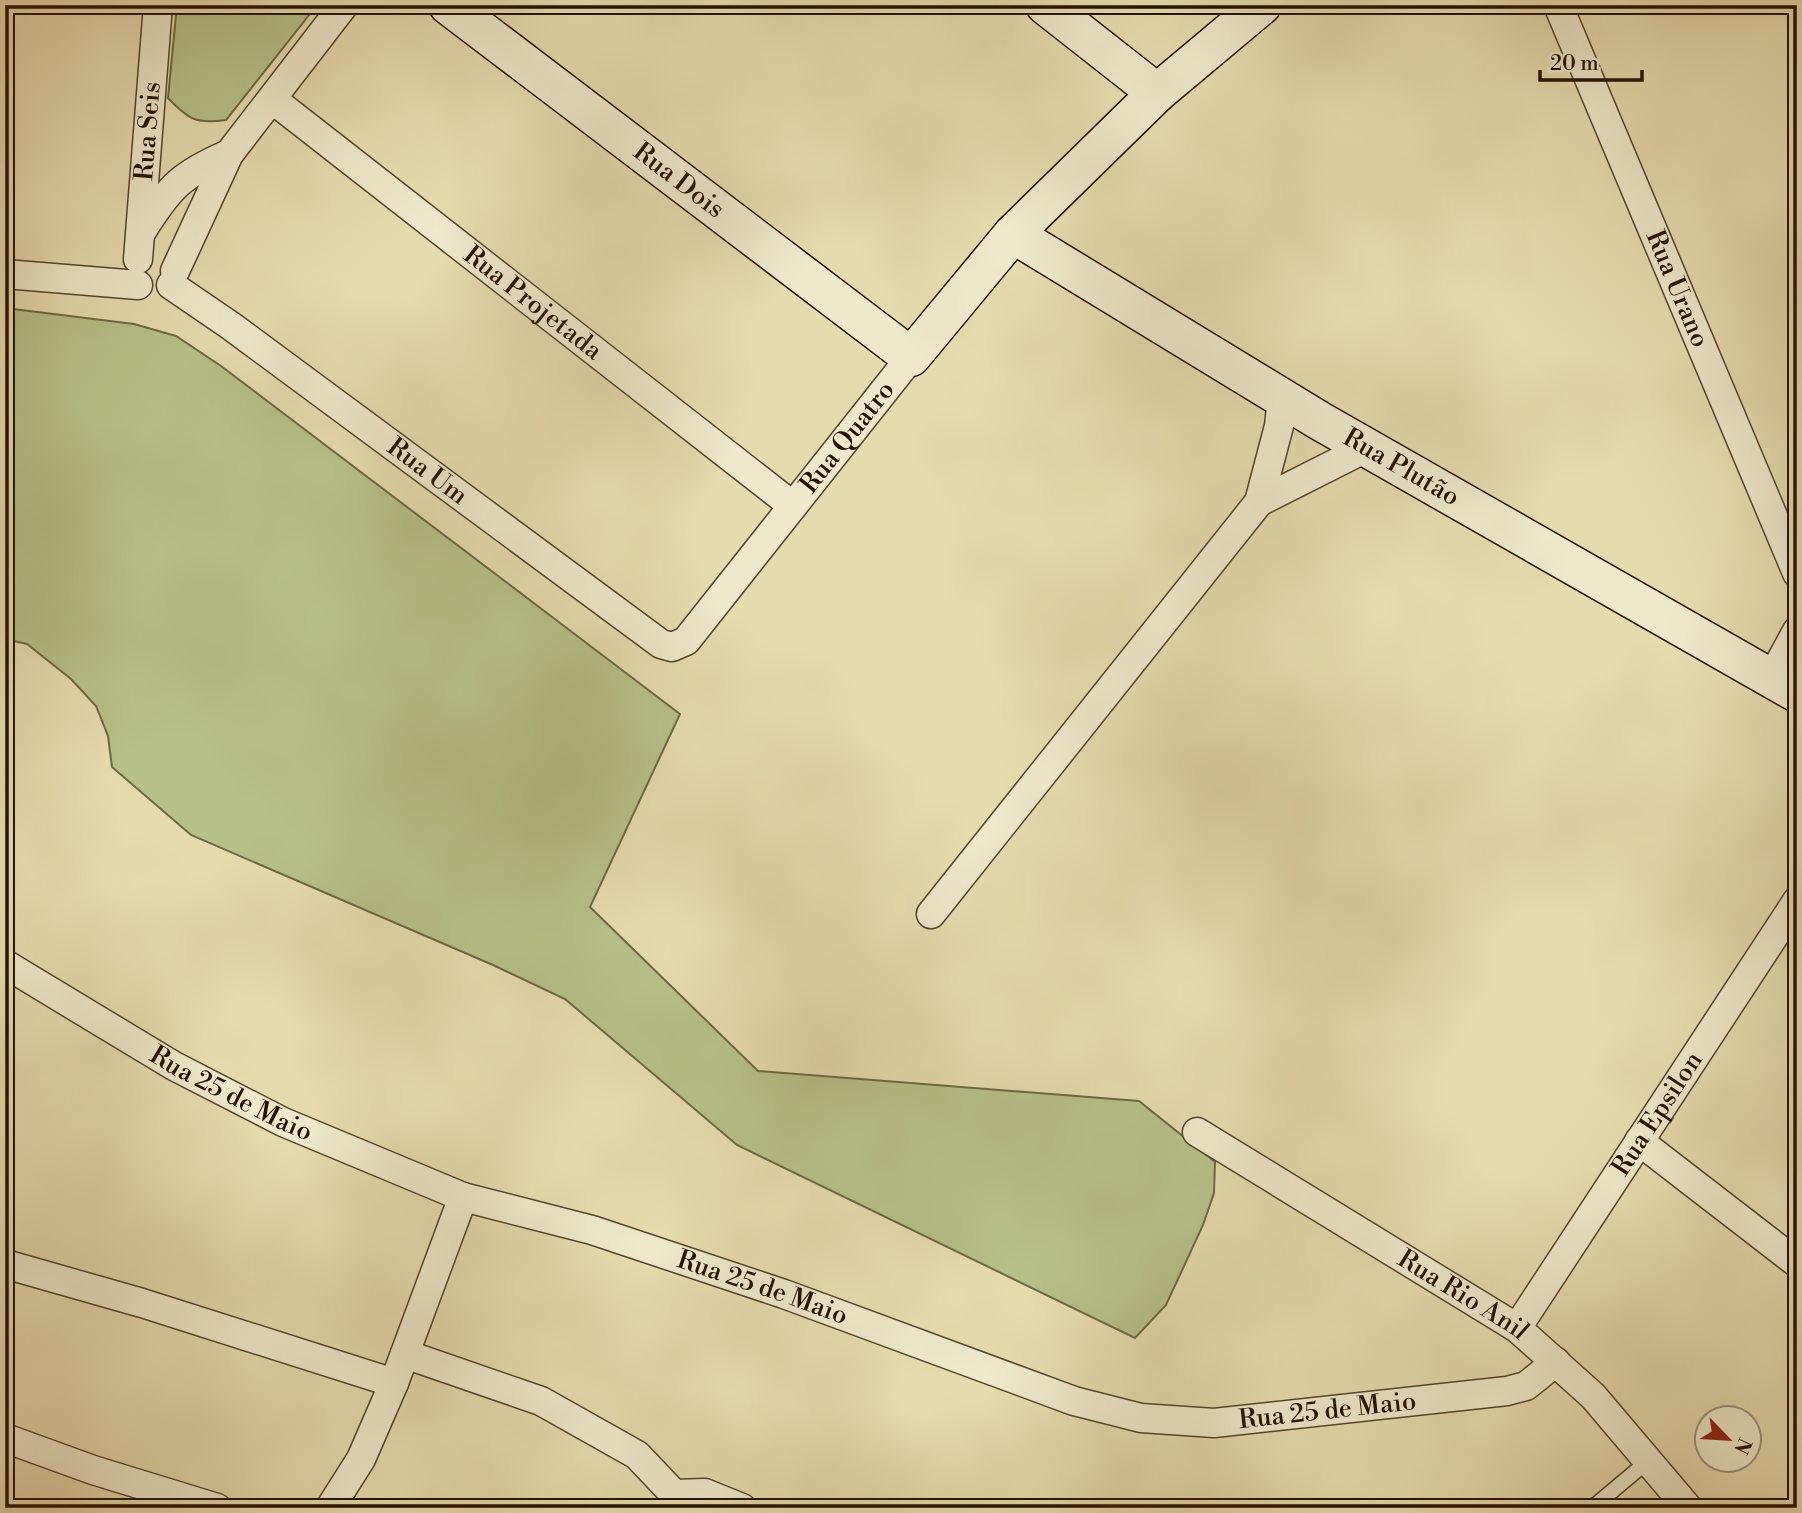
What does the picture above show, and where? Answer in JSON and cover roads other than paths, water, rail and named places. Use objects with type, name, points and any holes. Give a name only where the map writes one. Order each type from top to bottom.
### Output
[{"type":"street","name":"Rua Seis","points":[[137,261],[158,5]]},
{"type":"street","points":[[173,278],[229,154],[344,5]]},
{"type":"street","name":"Rua Dois","points":[[448,5],[911,357]]},
{"type":"street","points":[[1045,5],[1157,93]]},
{"type":"street","name":"Rua Quatro","points":[[686,641],[911,357],[1013,234],[1157,93],[1262,5]]},
{"type":"street","name":"Rua Urano","points":[[1558,5],[1797,573]]},
{"type":"street","name":"Rua Projetada","points":[[272,99],[793,506]]},
{"type":"street","points":[[137,261],[158,204],[177,182],[203,165],[229,154]]},
{"type":"street","name":"Rua Plutão","points":[[1013,234],[1366,448],[1784,685]]},
{"type":"street","name":"Rua Um","points":[[5,274],[137,261],[145,252],[159,251],[171,258],[173,278],[242,334],[661,644],[672,647],[686,641]]},
{"type":"street","name":"Rua Um","points":[[5,255],[137,261]]},
{"type":"street","name":"Rua Um","points":[[137,261],[152,293],[159,292],[173,278]]},
{"type":"street","points":[[931,914],[1259,502],[1279,426],[1282,398]]},
{"type":"street","points":[[1259,502],[1366,448]]},
{"type":"street","points":[[1784,685],[1797,631]]},
{"type":"street","name":"Rua Epsilon","points":[[1517,1328],[1797,901]]},
{"type":"street","name":"Rua 25 de Maio","points":[[5,964],[174,1066],[259,1110],[463,1197],[592,1230],[784,1294],[1074,1401],[1141,1418],[1214,1423],[1507,1391],[1526,1386],[1556,1362]]},
{"type":"street","name":"Rua Rio Anil","points":[[1196,1132],[1517,1328],[1593,1396],[1688,1508]]},
{"type":"street","points":[[1639,1141],[1797,1263]]},
{"type":"street","points":[[330,1508],[361,1459],[394,1383],[463,1197]]},
{"type":"street","points":[[5,1264],[142,1303],[394,1383]]},
{"type":"street","points":[[405,1354],[541,1401],[637,1455],[676,1501],[705,1493],[743,1508]]},
{"type":"street","points":[[5,1437],[93,1470],[217,1508]]},
{"type":"lane","points":[[1592,1508],[1648,1461]]}]
